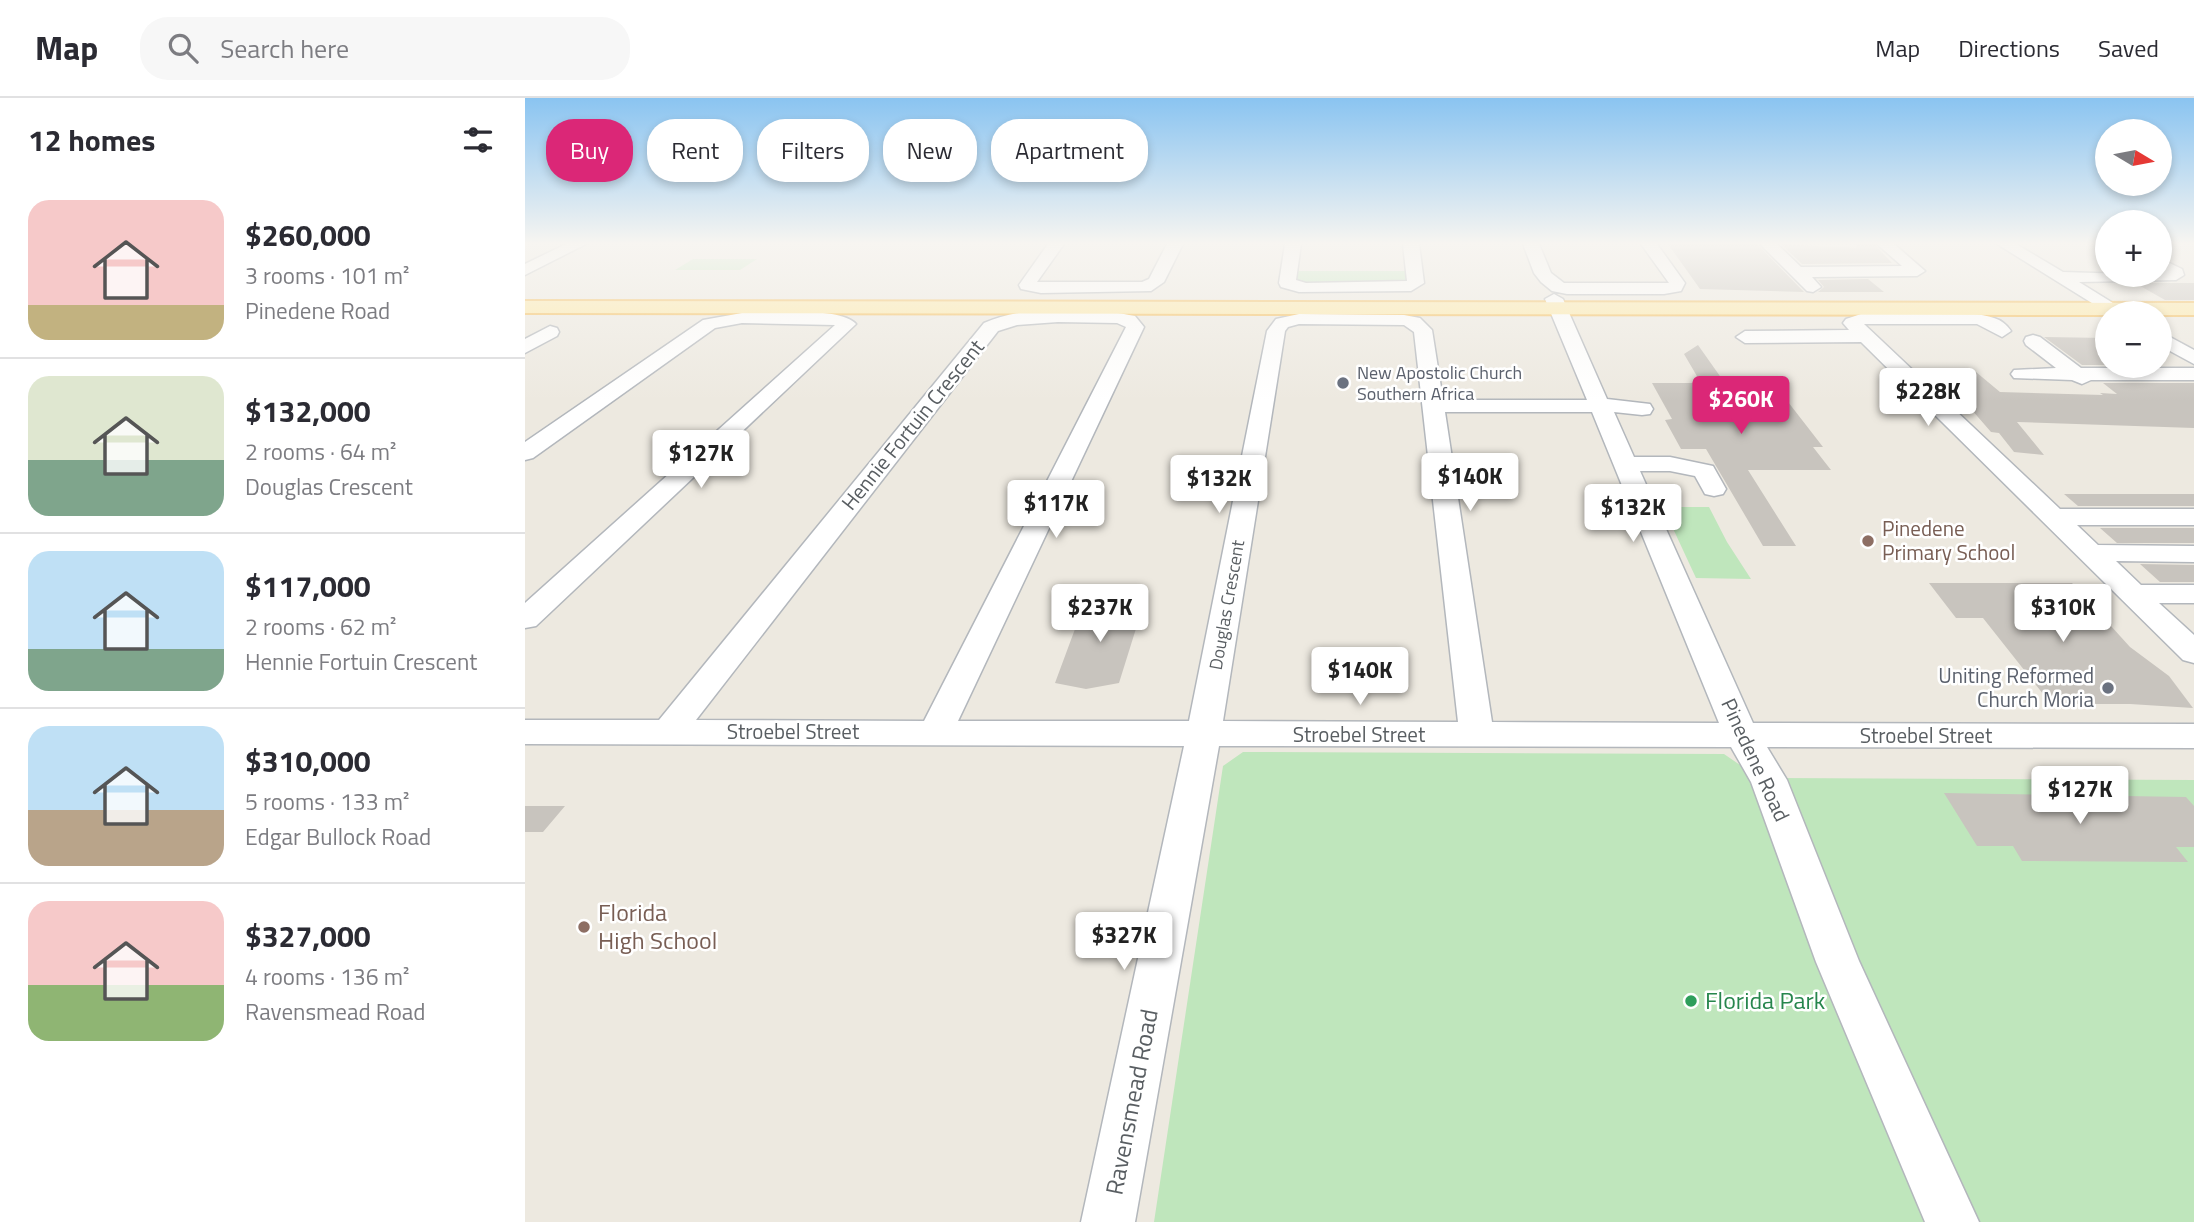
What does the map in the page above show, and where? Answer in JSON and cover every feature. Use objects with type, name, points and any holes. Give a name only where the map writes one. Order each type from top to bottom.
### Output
[{"type":"main road","points":[[525,297],[1555,298],[2095,307]]},
{"type":"main road","points":[[525,307],[1555,298]]},
{"type":"main road","points":[[2172,302],[2194,300]]},
{"type":"main road","points":[[2172,308],[2194,309]]},
{"type":"street","points":[[1555,298],[1562,296]]},
{"type":"street","name":"Pinedene Road","points":[[1555,298],[1749,746],[1769,780],[1838,962],[1952,1222]]},
{"type":"street","points":[[525,453],[709,324],[742,318],[836,319],[847,324],[525,619]]},
{"type":"street","name":"Hennie Fortuin Crescent","points":[[668,732],[991,327],[1015,318],[1129,320],[1135,327],[935,732]]},
{"type":"street","name":"Douglas Crescent","points":[[1204,734],[1277,327],[1299,319],[1414,322],[1423,330],[1477,736]]},
{"type":"street","points":[[2002,331],[1990,322],[1977,319],[1854,321],[1853,325],[2194,653]]},
{"type":"street","points":[[525,347],[550,332]]},
{"type":"street","points":[[1745,337],[1864,336]]},
{"type":"street","points":[[2033,341],[2100,390]]},
{"type":"street","points":[[2172,345],[2187,354]]},
{"type":"street","points":[[2021,374],[2194,374]]},
{"type":"street","points":[[1431,406],[1600,405],[1642,409]]},
{"type":"street","points":[[1625,464],[1670,464],[1704,471],[1714,489]]},
{"type":"street","points":[[2052,517],[2194,517]]},
{"type":"street","points":[[2091,553],[2194,554]]},
{"type":"street","points":[[2133,594],[2194,594]]},
{"type":"street","name":"Stroebel Street","points":[[525,732],[1477,736],[1749,746],[2020,727],[2194,736]]},
{"type":"street","name":"Ravensmead Road","points":[[1108,1222],[1204,734]]},
{"type":"street","points":[[1749,746],[2194,754]]},
{"type":"green space","points":[[1663,507],[1709,507],[1751,579],[1696,578]]},
{"type":"green space","name":"Florida Park","points":[[1243,752],[1724,754],[1759,778],[2194,780],[2194,1222],[1154,1222],[1223,766]]},
{"type":"building","points":[[2159,296],[2194,296],[2194,300],[2165,300]]},
{"type":"building","points":[[2044,337],[2095,338],[2095,365],[2082,365]]},
{"type":"building","points":[[1698,345],[1722,379],[1771,380],[1823,447],[1813,447],[1831,470],[1748,470],[1796,546],[1763,546],[1706,449],[1681,449],[1665,420],[1672,419],[1652,383],[1701,383],[1684,354]]},
{"type":"building","points":[[1938,371],[1976,372],[2000,392],[2103,395],[2100,393],[2117,394],[2103,383],[2194,383],[2194,428],[2017,422],[2044,455],[2014,452],[1999,433],[1991,432]]},
{"type":"building","points":[[2064,494],[2194,494],[2194,506],[2078,506]]},
{"type":"building","points":[[2100,528],[2194,528],[2194,543],[2117,543]]},
{"type":"building","points":[[2140,564],[2194,565],[2194,582],[2160,582]]},
{"type":"building","points":[[1929,583],[2072,583],[2130,647],[2169,676],[2193,708],[2130,704],[2051,704],[1983,618],[1956,618]]},
{"type":"building","points":[[1117,599],[1144,603],[1119,683],[1086,689],[1055,683],[1085,602]]},
{"type":"building","points":[[1944,793],[2186,797],[2194,806],[2194,847],[2176,847],[2188,862],[2022,861],[2013,846],[1977,846]]},
{"type":"building","points":[[525,806],[565,806],[543,832],[525,832]]},
{"type":"place","name":"New Apostolic Church Southern Africa","points":[[1343,383]]},
{"type":"place","name":"Pinedene Primary School","points":[[1868,541]]},
{"type":"place","name":"Uniting Reformed Church Moria","points":[[2108,688]]},
{"type":"place","name":"Florida High School","points":[[584,927]]},
{"type":"place","name":"Florida Park","points":[[1691,1001]]}]
